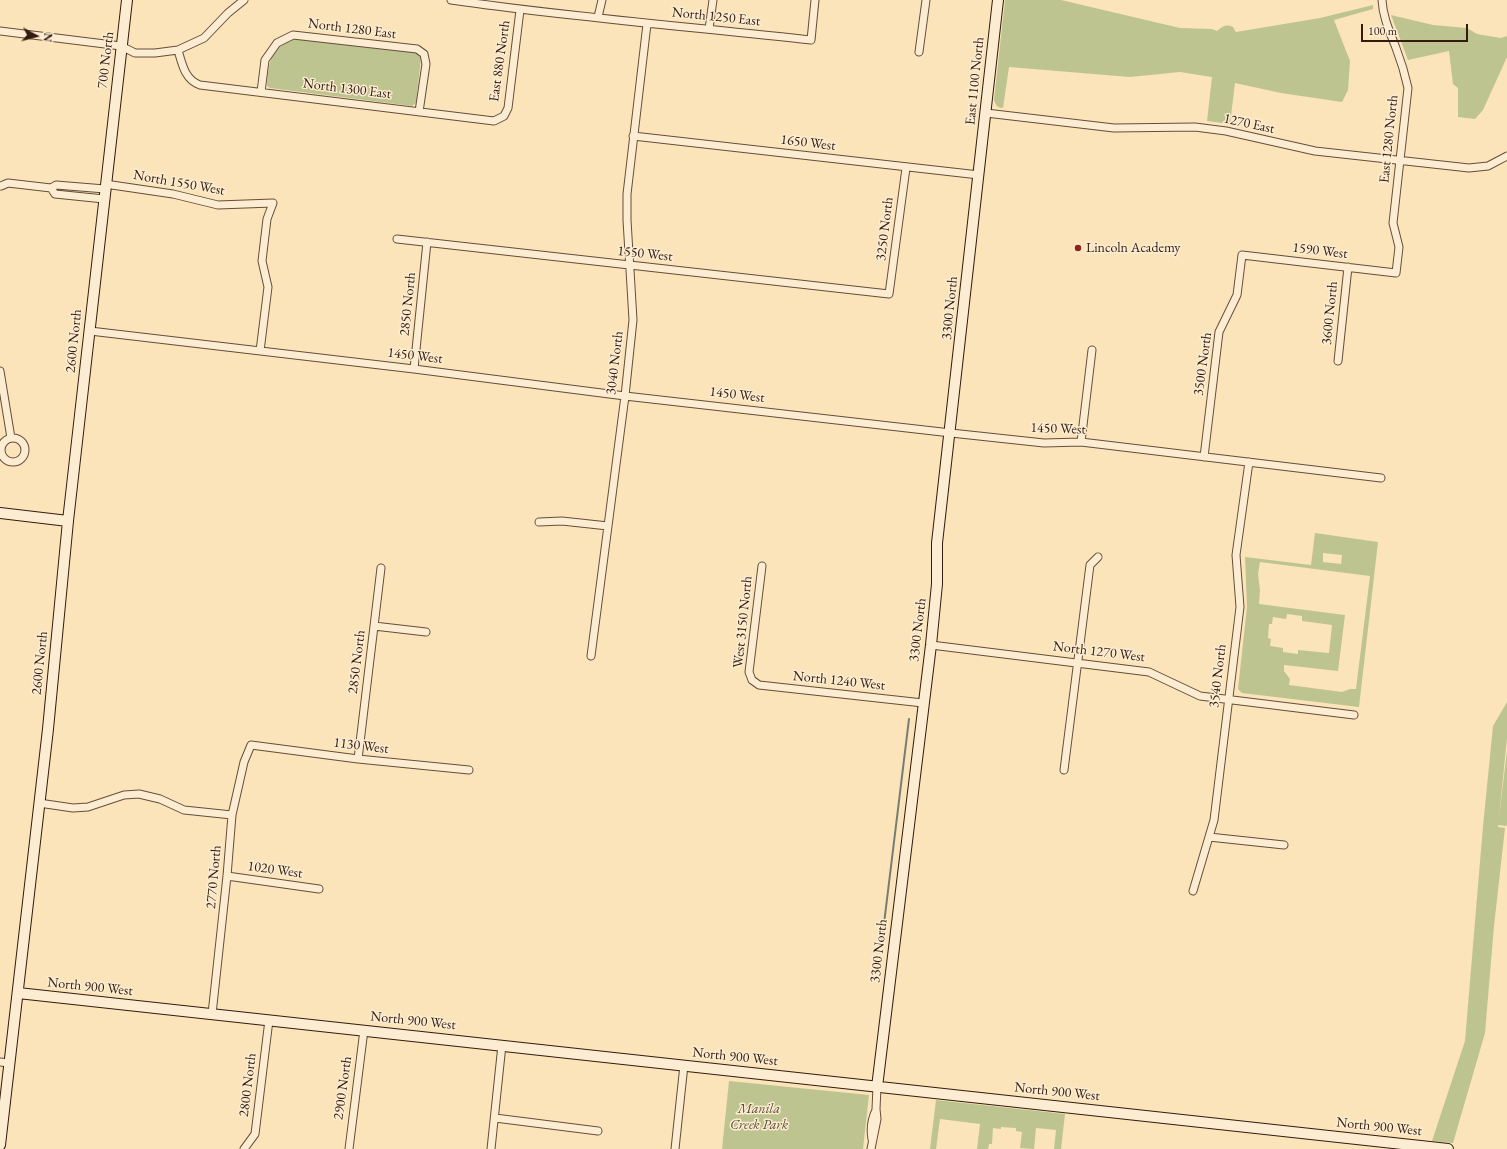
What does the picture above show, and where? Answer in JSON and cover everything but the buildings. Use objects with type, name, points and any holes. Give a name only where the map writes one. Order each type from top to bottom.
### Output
[{"type":"street","name":"700 North","points":[[104,191],[127,0]]},
{"type":"street","points":[[0,30],[121,46],[134,53],[155,53],[178,50],[204,38],[228,13],[244,0]]},
{"type":"street","name":"North 1250 East","points":[[451,0],[520,10],[811,40],[815,0]]},
{"type":"street","points":[[598,17],[602,0]]},
{"type":"street","points":[[709,29],[712,0]]},
{"type":"street","points":[[919,52],[926,0]]},
{"type":"street","name":"East 1100 North","points":[[979,170],[998,0]]},
{"type":"street","name":"East 1280 North","points":[[1382,0],[1386,24],[1404,69],[1408,88],[1393,223],[1399,247],[1396,272]]},
{"type":"street","name":"East 880 North","points":[[504,116],[508,108],[520,10]]},
{"type":"street","name":"3040 North","points":[[590,656],[625,396],[633,320],[627,220],[628,194],[633,136],[647,24]]},
{"type":"street","name":"North 1280 East","points":[[261,92],[265,60],[277,42],[293,35],[417,49],[424,54],[426,64],[420,112]]},
{"type":"street","name":"North 1300 East","points":[[178,50],[188,78],[193,83],[200,85],[494,120],[504,116]]},
{"type":"street","name":"1270 East","points":[[986,113],[1114,128],[1195,128],[1226,131],[1315,151],[1469,168],[1488,166],[1506,157]]},
{"type":"street","name":"1650 West","points":[[633,136],[906,168],[979,170]]},
{"type":"street","name":"3250 North","points":[[889,294],[906,168]]},
{"type":"street","name":"3300 North","points":[[877,1086],[931,645],[937,584],[937,543],[979,170]]},
{"type":"street","name":"North 1550 West","points":[[0,185],[8,183],[51,188],[56,194],[104,191],[173,194],[218,205],[273,203],[267,219],[262,261],[268,287],[260,351]]},
{"type":"street","name":"2600 North","points":[[0,1145],[5,1062],[18,993],[104,191]]},
{"type":"street","name":"1550 West","points":[[397,239],[889,294]]},
{"type":"street","name":"2850 North","points":[[414,369],[427,242]]},
{"type":"street","name":"1590 West","points":[[1242,255],[1396,272]]},
{"type":"street","name":"3500 North","points":[[1204,457],[1219,332],[1237,295],[1242,255]]},
{"type":"street","name":"3600 North","points":[[1338,361],[1348,267]]},
{"type":"street","name":"1450 West","points":[[90,331],[414,369],[625,396],[1044,443],[1081,442],[1381,478]]},
{"type":"street","points":[[1081,442],[1092,350]]},
{"type":"street","points":[[0,371],[11,438]]},
{"type":"street","name":"3540 North","points":[[1193,891],[1214,820],[1240,607],[1236,555],[1249,462]]},
{"type":"street","points":[[0,513],[68,521]]},
{"type":"street","points":[[539,522],[562,521],[608,526]]},
{"type":"street","points":[[1064,770],[1090,565],[1098,557]]},
{"type":"street","name":"West 3150 North","points":[[752,680],[749,672],[762,566]]},
{"type":"street","name":"2850 North","points":[[358,759],[381,568]]},
{"type":"street","points":[[374,626],[426,632]]},
{"type":"street","name":"North 1270 West","points":[[931,645],[1149,672],[1200,696],[1284,708],[1354,715]]},
{"type":"street","name":"North 1240 West","points":[[752,680],[760,685],[923,703]]},
{"type":"street","name":"1130 West","points":[[251,745],[358,759],[469,770]]},
{"type":"street","name":"2770 North","points":[[212,1014],[232,815],[244,762],[251,745]]},
{"type":"street","points":[[39,803],[73,808],[88,807],[124,794],[139,794],[160,799],[184,810],[232,815]]},
{"type":"street","points":[[1209,837],[1284,845]]},
{"type":"street","name":"1020 West","points":[[227,876],[319,889]]},
{"type":"street","name":"North 900 West","points":[[18,993],[1448,1149]]},
{"type":"street","name":"2800 North","points":[[244,1149],[255,1134],[269,1020]]},
{"type":"street","name":"2900 North","points":[[349,1149],[364,1030]]},
{"type":"street","points":[[491,1149],[502,1045]]},
{"type":"street","points":[[675,1149],[684,1065]]},
{"type":"street","points":[[871,1149],[872,1139],[876,1131],[877,1086]]},
{"type":"street","points":[[495,1118],[598,1131]]},
{"type":"green space","points":[[1005,0],[1061,0],[1180,28],[1212,29],[1217,31],[1228,26],[1233,27],[1236,32],[1320,18],[1373,5],[1373,9],[1334,20],[1350,61],[1348,90],[1342,102],[1281,93],[1235,83],[1230,124],[1207,121],[1212,77],[1180,72],[1130,77],[1009,67],[1003,108],[998,107],[994,100]]},
{"type":"green space","points":[[1391,15],[1433,25],[1467,28],[1477,34],[1501,38],[1507,36],[1507,57],[1483,110],[1475,119],[1458,117],[1458,88],[1453,84],[1449,51],[1408,60]]},
{"type":"green space","points":[[295,39],[417,53],[421,58],[416,103],[412,106],[270,88],[267,86],[267,83],[270,62],[273,56],[281,46]]},
{"type":"green space","points":[[1315,533],[1378,542],[1359,707],[1242,693],[1238,689],[1247,607],[1245,557],[1311,565]],"holes":[[[1323,553],[1342,555],[1341,564],[1323,562]],[[1260,562],[1370,576],[1356,689],[1350,689],[1342,692],[1289,685],[1290,679],[1284,671],[1284,665],[1338,671],[1345,615],[1259,604],[1260,590],[1258,574]],[[1287,614],[1302,616],[1302,621],[1332,625],[1329,653],[1298,650],[1298,654],[1283,652],[1283,648],[1270,646],[1271,639],[1268,638],[1269,624],[1272,624],[1273,617],[1286,619]]]},
{"type":"green space","points":[[1507,702],[1507,738],[1499,817],[1507,751],[1507,826],[1498,825],[1498,827],[1505,828],[1494,926],[1485,1033],[1453,1143],[1432,1141],[1465,1041],[1493,726]]},
{"type":"green space","name":"Manila Creek Park","points":[[729,1081],[869,1095],[863,1149],[722,1149]]},
{"type":"green space","points":[[936,1100],[1065,1114],[1061,1149],[1054,1149],[1056,1130],[1036,1128],[1034,1149],[1020,1148],[1022,1132],[1016,1131],[1016,1128],[1001,1127],[1001,1129],[993,1128],[992,1144],[989,1144],[988,1149],[977,1149],[980,1124],[940,1119],[936,1149],[930,1149]]},
{"type":"waterway","points":[[882,940],[909,719]]},
{"type":"place","name":"Lincoln Academy","points":[[1078,248]]}]
